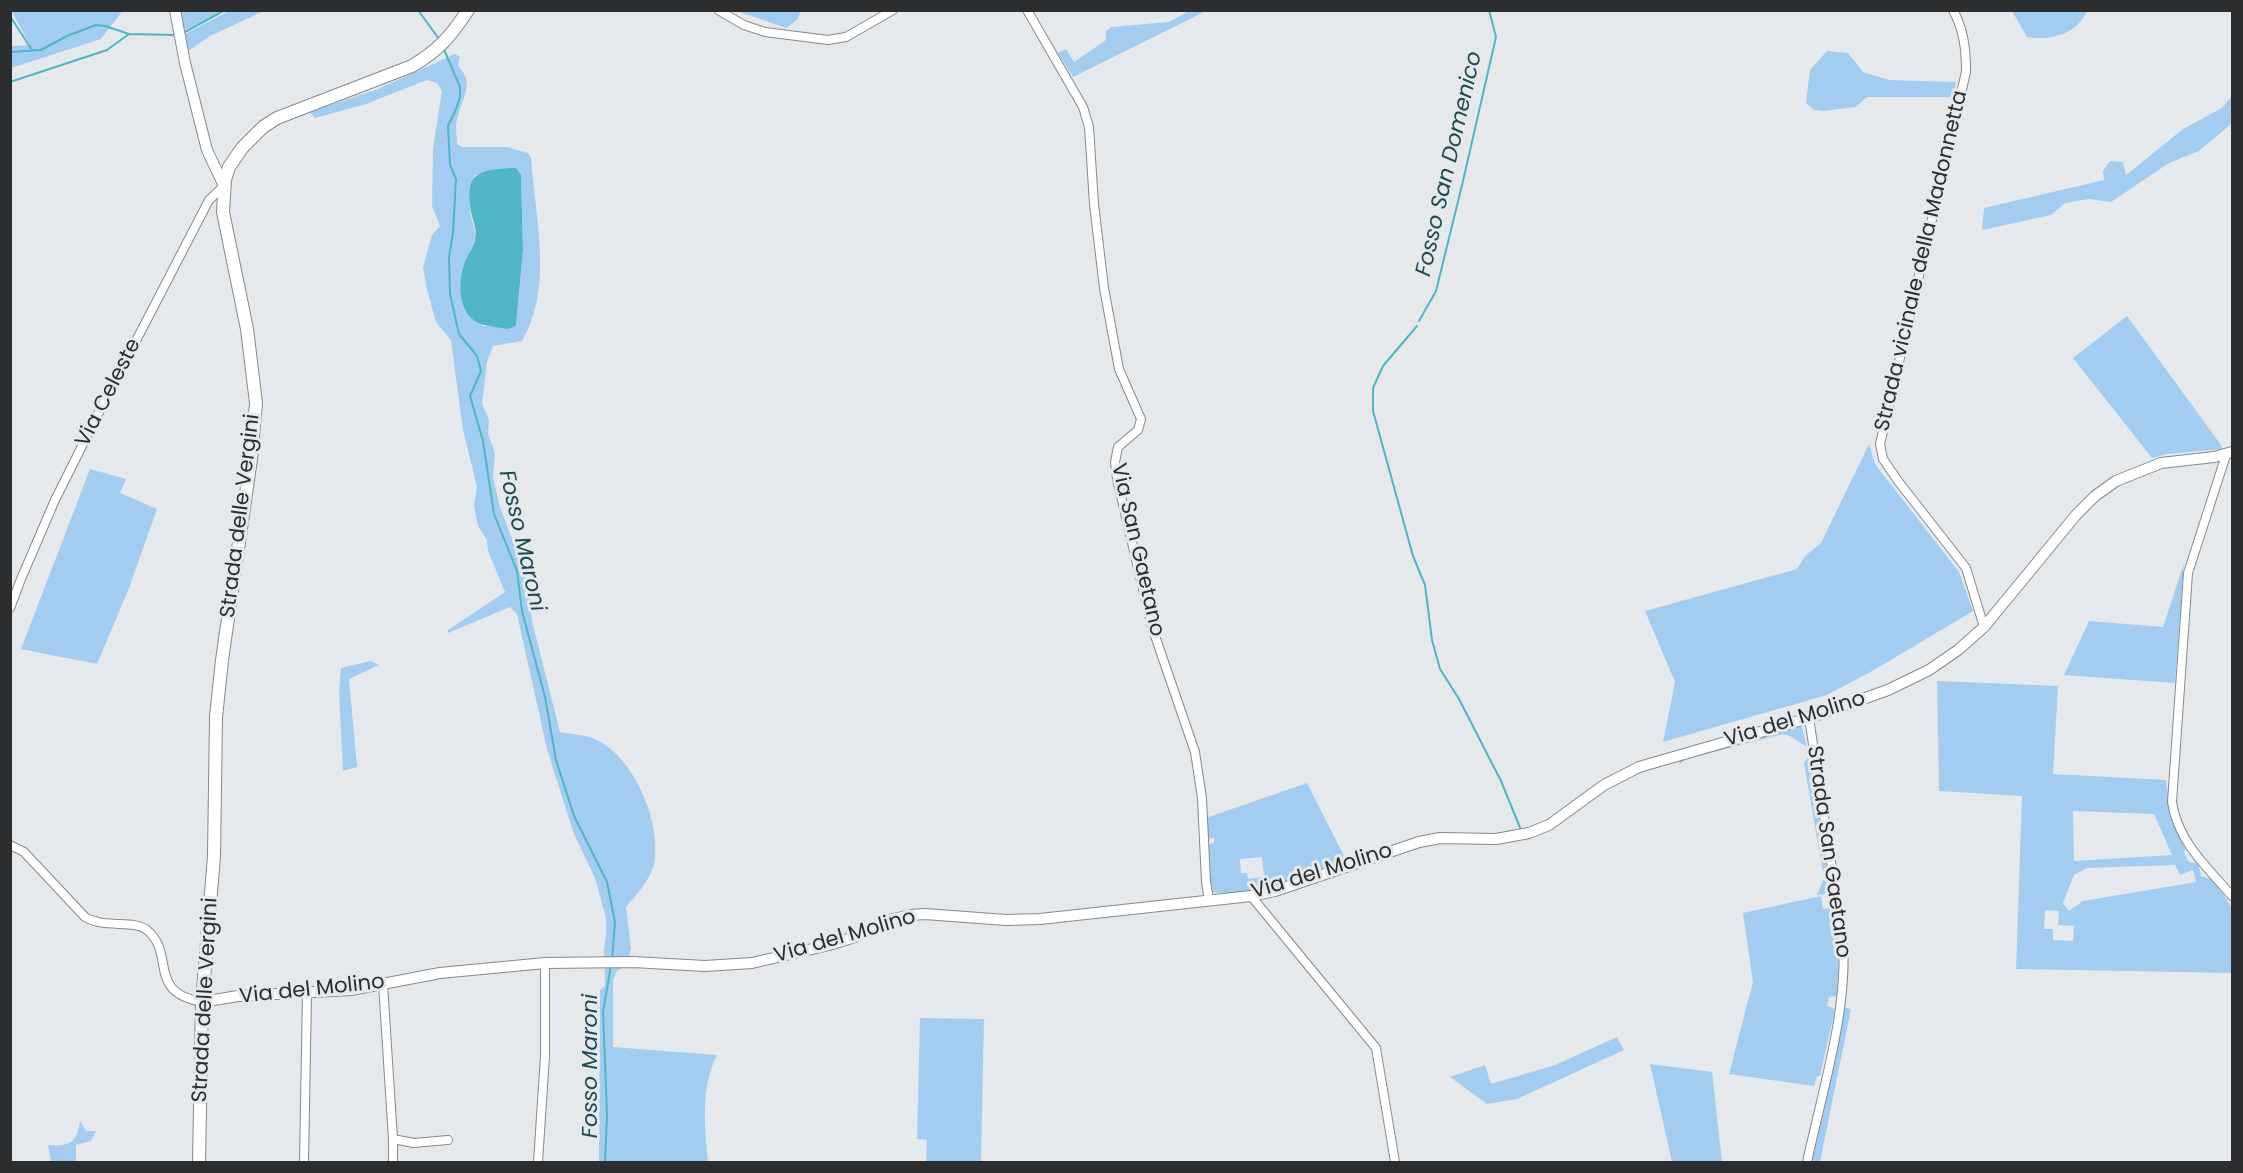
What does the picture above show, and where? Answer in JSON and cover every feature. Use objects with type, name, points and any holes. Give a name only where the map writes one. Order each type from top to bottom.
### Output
[{"type":"main road","name":"Strada delle Vergini","points":[[199,1162],[202,1002],[214,856],[218,689],[251,459],[256,403],[247,329],[223,212],[226,174],[242,148],[263,127],[290,111],[402,70],[431,55],[447,40],[468,10]]},
{"type":"street","points":[[175,10],[207,150],[224,186]]},
{"type":"street","points":[[718,10],[744,26],[765,32],[828,40],[846,37],[893,10]]},
{"type":"street","name":"Via San Gaetano","points":[[1027,10],[1083,107],[1089,127],[1094,204],[1104,288],[1120,376],[1141,419],[1138,430],[1119,447],[1115,462],[1152,627],[1195,752],[1202,798],[1209,900]]},
{"type":"street","name":"Strada vicinale della Madonnetta","points":[[1953,10],[1961,24],[1966,48],[1966,72],[1880,444],[1883,459],[1898,481],[1966,568],[1984,627]]},
{"type":"street","name":"Via Celeste","points":[[10,608],[38,538],[96,418],[209,200],[224,186]]},
{"type":"street","name":"Via del Molino","points":[[202,1002],[238,996],[351,990],[440,973],[545,963],[633,962],[705,966],[752,963],[829,945],[855,937],[889,920],[911,915],[1029,919],[1251,896],[1275,891],[1440,838],[1496,839],[1529,833],[1554,822],[1604,785],[1640,767],[1809,718],[1888,690],[1929,670],[1958,650],[1984,627],[2094,496],[2116,481],[2162,464],[2229,453],[2188,573],[2172,802],[2174,817],[2183,837],[2232,896]]},
{"type":"street","name":"Strada San Gaetano","points":[[1807,1162],[1841,1005],[1845,960],[1809,718]]},
{"type":"street","points":[[10,845],[24,852],[85,917],[93,922],[146,929],[153,937],[167,982],[172,989],[184,997],[202,1002]]},
{"type":"street","points":[[1251,896],[1376,1048],[1395,1162]]},
{"type":"street","points":[[538,1162],[545,1056],[545,963]]},
{"type":"street","points":[[383,984],[393,1162]]},
{"type":"street","points":[[304,1162],[307,994]]},
{"type":"street","points":[[393,1139],[414,1143],[448,1140]]},
{"type":"shaded area","points":[[11,10],[120,10],[121,13],[101,39],[11,68],[11,46],[30,45]]},
{"type":"shaded area","points":[[221,11],[187,29],[179,28],[176,12]]},
{"type":"shaded area","points":[[229,11],[264,11],[210,36],[188,51],[185,34]]},
{"type":"shaded area","points":[[737,11],[801,11],[797,20],[786,28]]},
{"type":"shaded area","points":[[1189,11],[1206,11],[1073,77],[1058,53],[1066,49],[1074,62],[1106,40],[1106,31],[1111,27],[1169,22]]},
{"type":"shaded area","points":[[2012,11],[2087,11],[2083,19],[2070,30],[2054,37],[2036,38],[2027,37]]},
{"type":"shaded area","points":[[1827,51],[1848,53],[1863,72],[1889,80],[1956,82],[1953,97],[1867,97],[1856,107],[1814,110],[1806,103],[1810,70]]},
{"type":"shaded area","points":[[455,54],[460,57],[458,66],[463,72],[467,85],[456,123],[457,144],[462,147],[507,147],[528,153],[531,158],[540,251],[540,275],[532,320],[522,341],[493,346],[487,362],[482,404],[489,420],[488,434],[495,453],[493,477],[500,507],[528,585],[532,621],[560,732],[597,740],[622,761],[642,792],[653,827],[655,860],[651,873],[626,907],[631,949],[625,966],[617,971],[613,980],[613,1047],[717,1055],[706,1094],[708,1162],[599,1162],[600,990],[605,986],[606,918],[595,878],[574,834],[547,749],[517,614],[510,607],[448,633],[448,630],[505,592],[488,551],[487,540],[478,526],[474,506],[477,487],[463,430],[451,340],[436,322],[423,267],[432,235],[440,226],[432,206],[433,148],[442,91],[437,83],[427,80],[366,104],[315,118],[310,112],[378,89]],"holes":[[[502,169],[521,175],[523,250],[516,325],[482,326],[466,258],[475,236],[470,211],[475,175]]]},
{"type":"shaded area","points":[[2232,96],[2232,123],[2199,151],[2169,163],[2111,202],[2089,199],[2065,203],[2051,215],[1982,230],[1984,208],[2104,180],[2103,171],[2110,161],[2123,162],[2126,175],[2183,129],[2222,108]]},
{"type":"shaded area","points":[[516,168],[521,175],[523,250],[516,325],[504,328],[479,323],[471,318],[465,310],[460,290],[463,269],[476,236],[470,202],[472,183],[482,173]]},
{"type":"shaded area","points":[[2127,316],[2222,449],[2168,454],[2152,458],[2073,358]]},
{"type":"shaded area","points":[[1869,444],[1875,464],[1959,572],[1973,611],[1827,695],[1663,742],[1675,682],[1645,611],[1797,569],[1805,556],[1821,543]]},
{"type":"shaded area","points":[[90,469],[126,479],[120,493],[157,509],[129,588],[97,664],[21,649]]},
{"type":"shaded area","points":[[2184,563],[2175,683],[2064,675],[2089,621],[2163,627]]},
{"type":"shaded area","points":[[370,661],[379,665],[349,679],[357,767],[343,771],[339,692],[341,668]]},
{"type":"shaded area","points":[[1937,681],[2058,686],[2053,774],[2166,780],[2171,819],[2185,849],[2184,853],[2189,862],[2198,863],[2201,876],[2214,880],[2232,908],[2232,973],[2016,969],[2022,796],[1939,791]],"holes":[[[2073,811],[2154,814],[2172,855],[2074,861]],[[2175,865],[2180,875],[2193,870],[2196,882],[2083,901],[2069,911],[2063,903],[2074,875],[2087,868]],[[2045,910],[2059,911],[2058,925],[2074,926],[2073,941],[2053,940],[2053,929],[2044,929]]]},
{"type":"shaded area","points":[[1801,724],[1807,747],[1783,734],[1695,757],[1679,765],[1680,758]]},
{"type":"shaded area","points":[[1809,756],[1831,893],[1817,895],[1824,878],[1804,763]]},
{"type":"shaded area","points":[[1307,783],[1347,862],[1281,884],[1246,892],[1212,892],[1207,846],[1214,842],[1214,838],[1207,839],[1206,818]],"holes":[[[1262,857],[1264,877],[1248,879],[1247,873],[1241,873],[1240,859]]]},
{"type":"shaded area","points":[[1821,896],[1823,909],[1832,908],[1839,955],[1837,996],[1829,997],[1827,1006],[1835,1009],[1820,1076],[1817,1076],[1814,1086],[1729,1074],[1753,982],[1743,913]]},
{"type":"shaded area","points":[[1844,1007],[1851,1009],[1820,1162],[1811,1162]]},
{"type":"shaded area","points":[[920,1018],[984,1019],[981,1162],[926,1162],[927,1140],[917,1139]]},
{"type":"shaded area","points":[[1617,1037],[1624,1050],[1517,1099],[1487,1104],[1450,1077],[1485,1065],[1491,1084],[1555,1065]]},
{"type":"shaded area","points":[[1650,1064],[1712,1072],[1722,1162],[1672,1162]]},
{"type":"shaded area","points":[[80,1121],[86,1131],[96,1131],[91,1141],[76,1145],[76,1162],[51,1162],[48,1145],[71,1142],[77,1135]]},
{"type":"waterway","points":[[183,33],[225,10]]},
{"type":"waterway","name":"Fosso Maroni","points":[[418,10],[439,39]]},
{"type":"waterway","name":"Fosso San Domenico","points":[[1419,321],[1436,291],[1496,37],[1489,10]]},
{"type":"waterway","points":[[10,16],[32,50]]},
{"type":"waterway","points":[[10,52],[41,50],[67,36],[96,25],[129,34],[175,35]]},
{"type":"waterway","points":[[10,82],[107,50],[129,34]]},
{"type":"waterway","name":"Fosso Maroni","points":[[443,47],[460,87],[460,97],[448,126],[450,165],[456,179],[453,233],[449,257],[450,294],[459,334],[477,356],[481,371],[470,396],[483,441],[494,514],[517,571],[522,611],[545,697],[556,760],[574,816],[607,882],[615,922],[612,960]]},
{"type":"waterway","name":"Fosso San Domenico","points":[[1417,326],[1383,366],[1373,388],[1373,411],[1413,556],[1425,585],[1432,640],[1440,669],[1459,699],[1501,781],[1521,830]]},
{"type":"waterway","name":"Fosso Maroni","points":[[605,1162],[607,1115],[603,1012],[611,965]]}]
